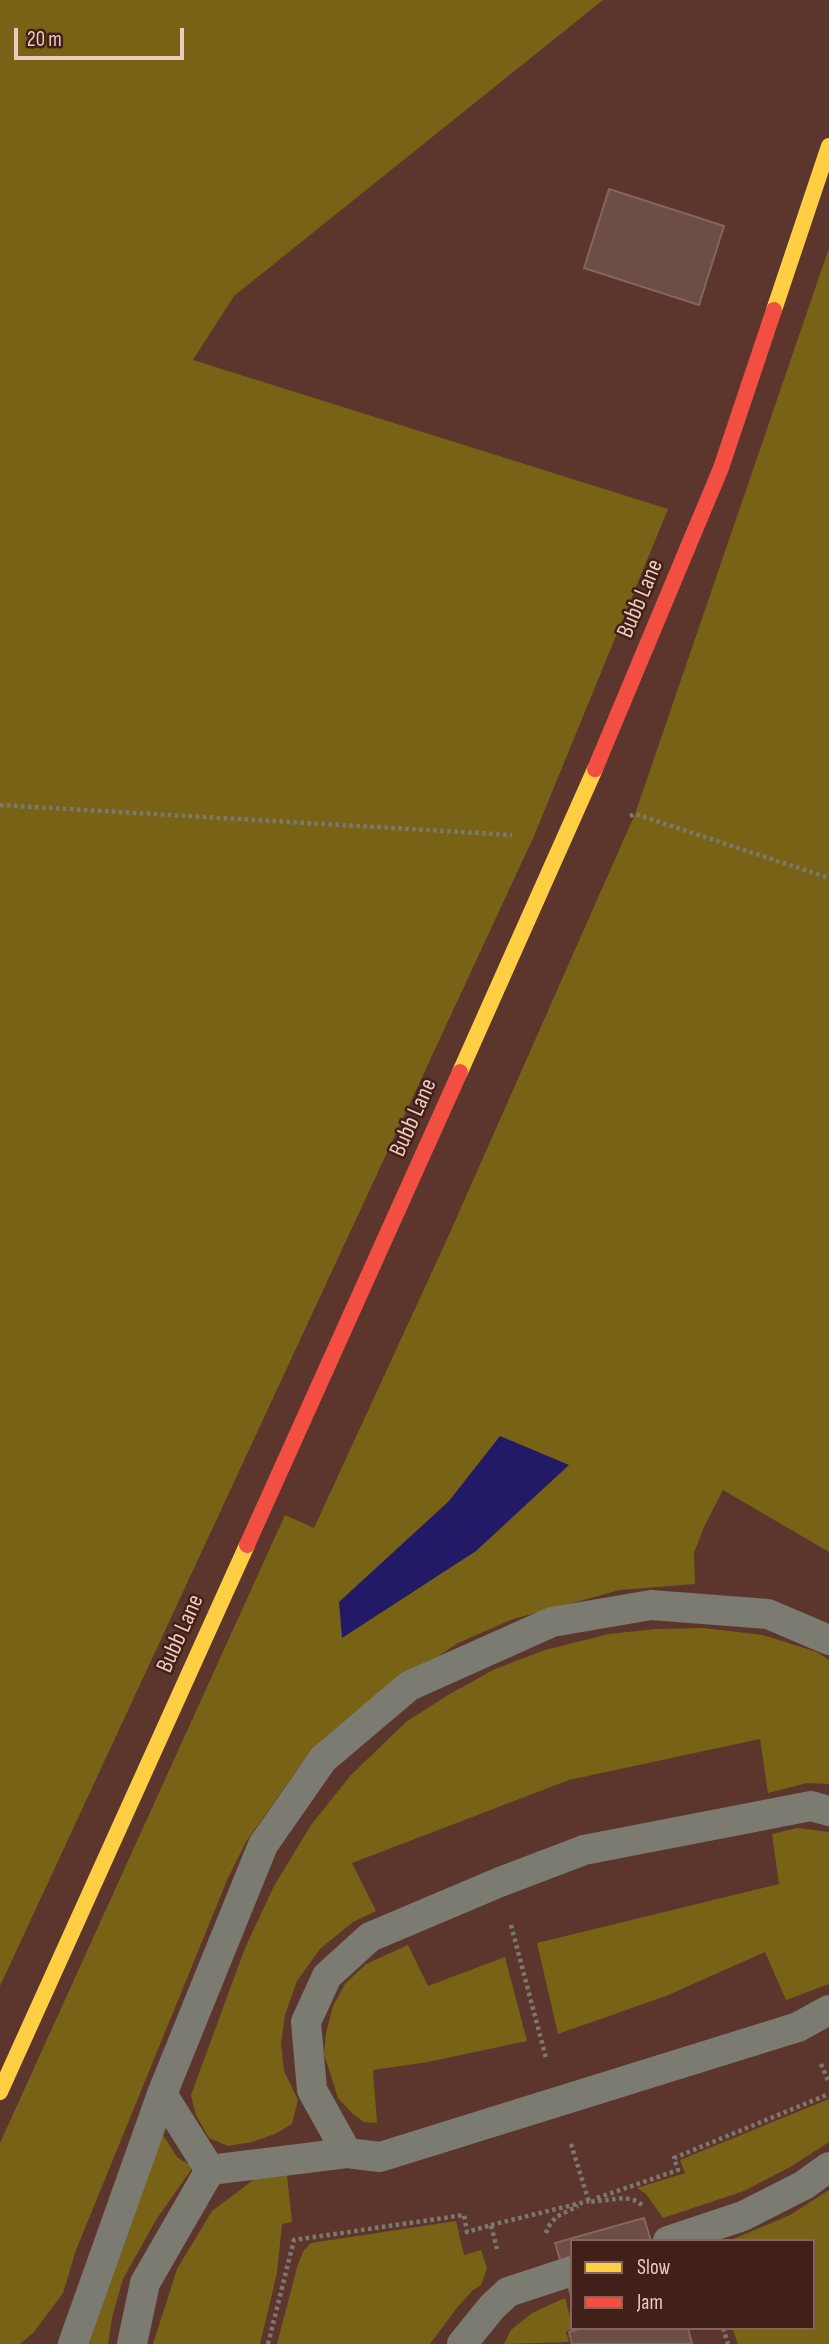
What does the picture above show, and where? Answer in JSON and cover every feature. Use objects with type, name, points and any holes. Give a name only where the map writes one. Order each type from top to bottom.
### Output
[{"type":"street","name":"Bubb Lane","points":[[0,2092],[564,842],[720,468],[829,146]]},
{"type":"lane","points":[[74,2344],[162,2094],[263,1845],[323,1759],[410,1686],[552,1622],[651,1605],[768,1614],[829,1640]]},
{"type":"lane","points":[[347,2153],[312,2090],[306,2022],[327,1976],[370,1937],[584,1850],[811,1806],[829,1811]]},
{"type":"lane","points":[[211,2170],[347,2153],[380,2157],[798,2027],[829,2010]]},
{"type":"lane","points":[[162,2094],[211,2170]]},
{"type":"lane","points":[[674,2239],[743,2216],[804,2185],[829,2167]]},
{"type":"lane","points":[[132,2344],[145,2283],[211,2170]]},
{"type":"lane","points":[[462,2344],[508,2292],[570,2273]]},
{"type":"path","points":[[0,805],[534,836],[564,842],[635,814],[829,878]]},
{"type":"path","points":[[268,2344],[294,2240],[464,2215],[467,2232],[589,2202],[678,2170],[674,2158],[829,2094]]},
{"type":"path","points":[[491,2225],[508,2292]]},
{"type":"shaded area","points":[[0,0],[603,0],[234,296],[193,360],[668,509],[534,836],[0,1986]]},
{"type":"shaded area","points":[[829,248],[829,1552],[723,1490],[694,1553],[695,1584],[620,1590],[513,1619],[458,1643],[389,1689],[334,1731],[301,1764],[246,1842],[228,1878],[76,2250],[63,2293],[34,2332],[20,2344],[0,2344],[0,2143],[285,1515],[314,1528],[448,1237],[635,814]]},
{"type":"shaded area","points":[[500,1436],[569,1465],[476,1551],[342,1638],[339,1602],[449,1501]]},
{"type":"shaded area","points":[[703,1628],[763,1635],[817,1652],[829,1660],[829,1784],[807,1783],[768,1793],[760,1739],[569,1780],[352,1863],[376,1911],[353,1922],[320,1949],[297,1981],[285,2015],[281,2043],[284,2071],[298,2100],[292,2124],[275,2134],[252,2142],[228,2146],[209,2138],[196,2115],[191,2095],[245,1948],[274,1886],[311,1825],[351,1775],[406,1722],[495,1669],[545,1650],[609,1634]]},
{"type":"shaded area","points":[[797,1828],[829,1832],[829,1984],[786,2000],[765,1952],[666,1996],[558,2034],[537,1943],[779,1884],[772,1834]]},
{"type":"shaded area","points":[[408,1945],[428,1986],[505,1957],[527,2041],[428,2062],[373,2070],[377,2123],[364,2122],[338,2098],[324,2054],[326,2033],[333,2006],[345,1984],[366,1964]]},
{"type":"shaded area","points":[[829,2099],[829,2142],[792,2166],[744,2191],[663,2218],[646,2194],[637,2188],[685,2173],[680,2160]]},
{"type":"shaded area","points":[[163,2135],[177,2157],[193,2167],[156,2220],[123,2279],[108,2344],[89,2344]]},
{"type":"shaded area","points":[[287,2175],[292,2222],[282,2224],[277,2273],[260,2344],[153,2344],[177,2269],[212,2211],[256,2178]]},
{"type":"shaded area","points":[[829,2190],[829,2344],[738,2344],[733,2330],[815,2330],[815,2239],[734,2239],[790,2215]]},
{"type":"shaded area","points":[[456,2221],[464,2255],[481,2250],[487,2268],[481,2285],[456,2309],[430,2344],[277,2344],[298,2264],[304,2250],[311,2243]]},
{"type":"shaded area","points":[[565,2298],[570,2317],[570,2330],[566,2332],[569,2342],[504,2344],[511,2330],[532,2313]]},
{"type":"building","points":[[609,189],[724,226],[699,305],[584,268]]},
{"type":"building","points":[[644,2218],[650,2239],[570,2239],[570,2292],[555,2243]]},
{"type":"building","points":[[688,2330],[692,2344],[572,2344],[569,2332]]},
{"type":"traffic: slow","points":[[774,310],[829,146]]},
{"type":"traffic: slow","points":[[460,1072],[595,769]]},
{"type":"traffic: slow","points":[[0,2092],[247,1545]]},
{"type":"traffic: jam","points":[[595,769],[721,468],[774,310]]},
{"type":"traffic: jam","points":[[247,1545],[460,1072]]}]
